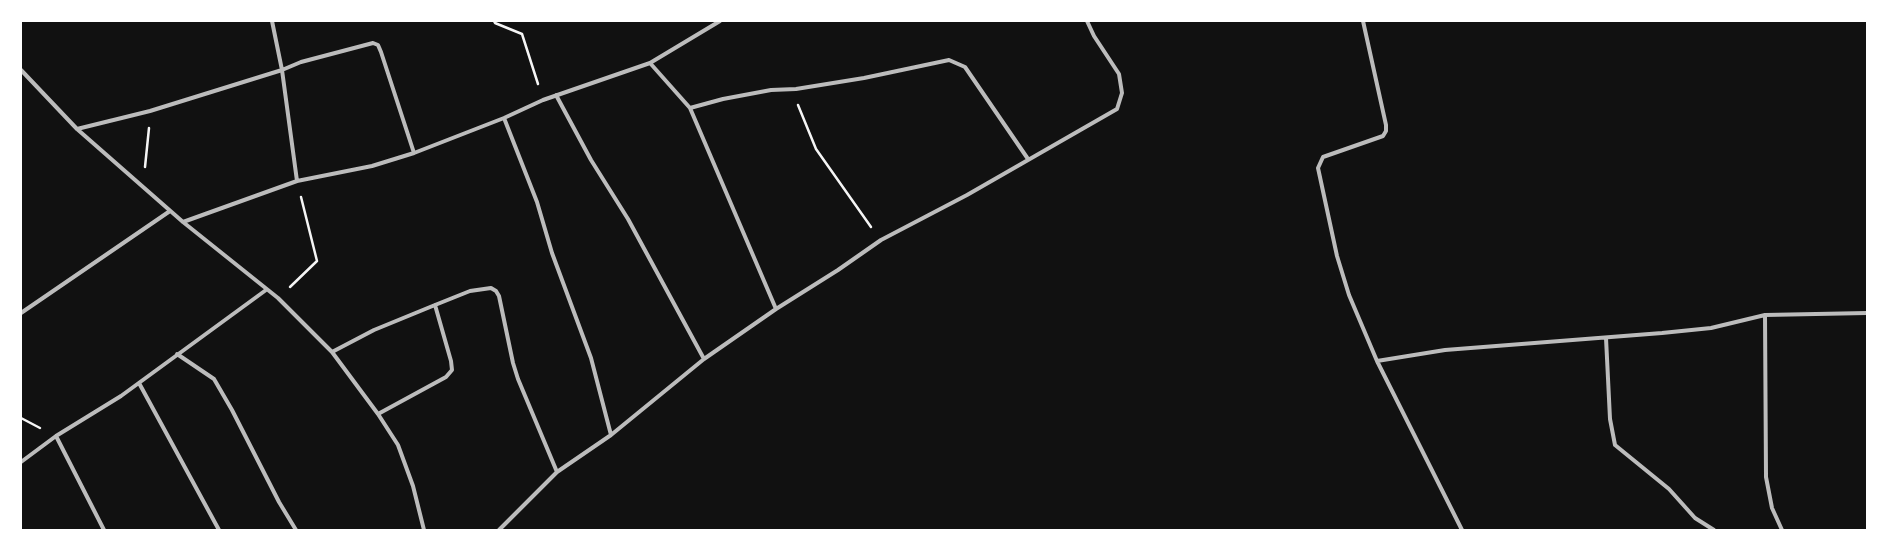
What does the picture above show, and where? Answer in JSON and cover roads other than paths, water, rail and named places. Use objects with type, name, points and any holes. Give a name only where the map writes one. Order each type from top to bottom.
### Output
[{"type":"street","points":[[272,21],[282,70],[297,181]]},
{"type":"street","points":[[183,222],[297,181],[372,166],[414,153],[504,118],[556,95],[650,63],[720,21]]},
{"type":"street","points":[[499,530],[557,472],[611,435],[704,359],[776,309],[838,270],[881,240],[1117,109],[1122,93],[1119,74],[1094,36],[1087,21]]},
{"type":"street","points":[[1363,21],[1386,125],[1386,131],[1383,136],[1322,157],[1318,168],[1337,256],[1349,295],[1377,361],[1462,530]]},
{"type":"street","points":[[77,129],[150,111],[282,70],[301,62],[373,42],[378,45],[414,153]]},
{"type":"street","points":[[690,108],[723,99],[770,90],[796,89],[864,78],[930,62],[949,60],[965,67],[1028,159]]},
{"type":"street","points":[[650,63],[690,108],[776,309]]},
{"type":"street","points":[[21,70],[77,129],[183,222],[266,290],[278,298],[332,352],[378,414],[398,446],[413,486],[424,530]]},
{"type":"street","points":[[556,95],[591,160],[628,219],[704,359]]},
{"type":"street","points":[[504,118],[537,202],[552,253],[591,358],[611,435]]},
{"type":"street","points":[[21,314],[170,211]]},
{"type":"street","points":[[332,352],[374,330],[434,305],[470,291],[491,288],[496,291],[499,296],[518,379],[557,472]]},
{"type":"street","points":[[21,462],[56,436],[122,396],[177,354],[266,290]]},
{"type":"street","points":[[378,414],[446,377],[452,370],[451,361],[434,305]]},
{"type":"street","points":[[1377,361],[1445,350],[1606,338],[1711,328],[1765,315],[1867,313]]},
{"type":"street","points":[[1765,315],[1766,477],[1772,508],[1782,530]]},
{"type":"street","points":[[1606,338],[1610,419],[1615,445],[1669,489],[1695,518],[1714,530]]},
{"type":"street","points":[[177,354],[214,379],[232,410],[279,502],[296,530]]},
{"type":"street","points":[[139,383],[219,530]]},
{"type":"street","points":[[56,436],[104,530]]}]
